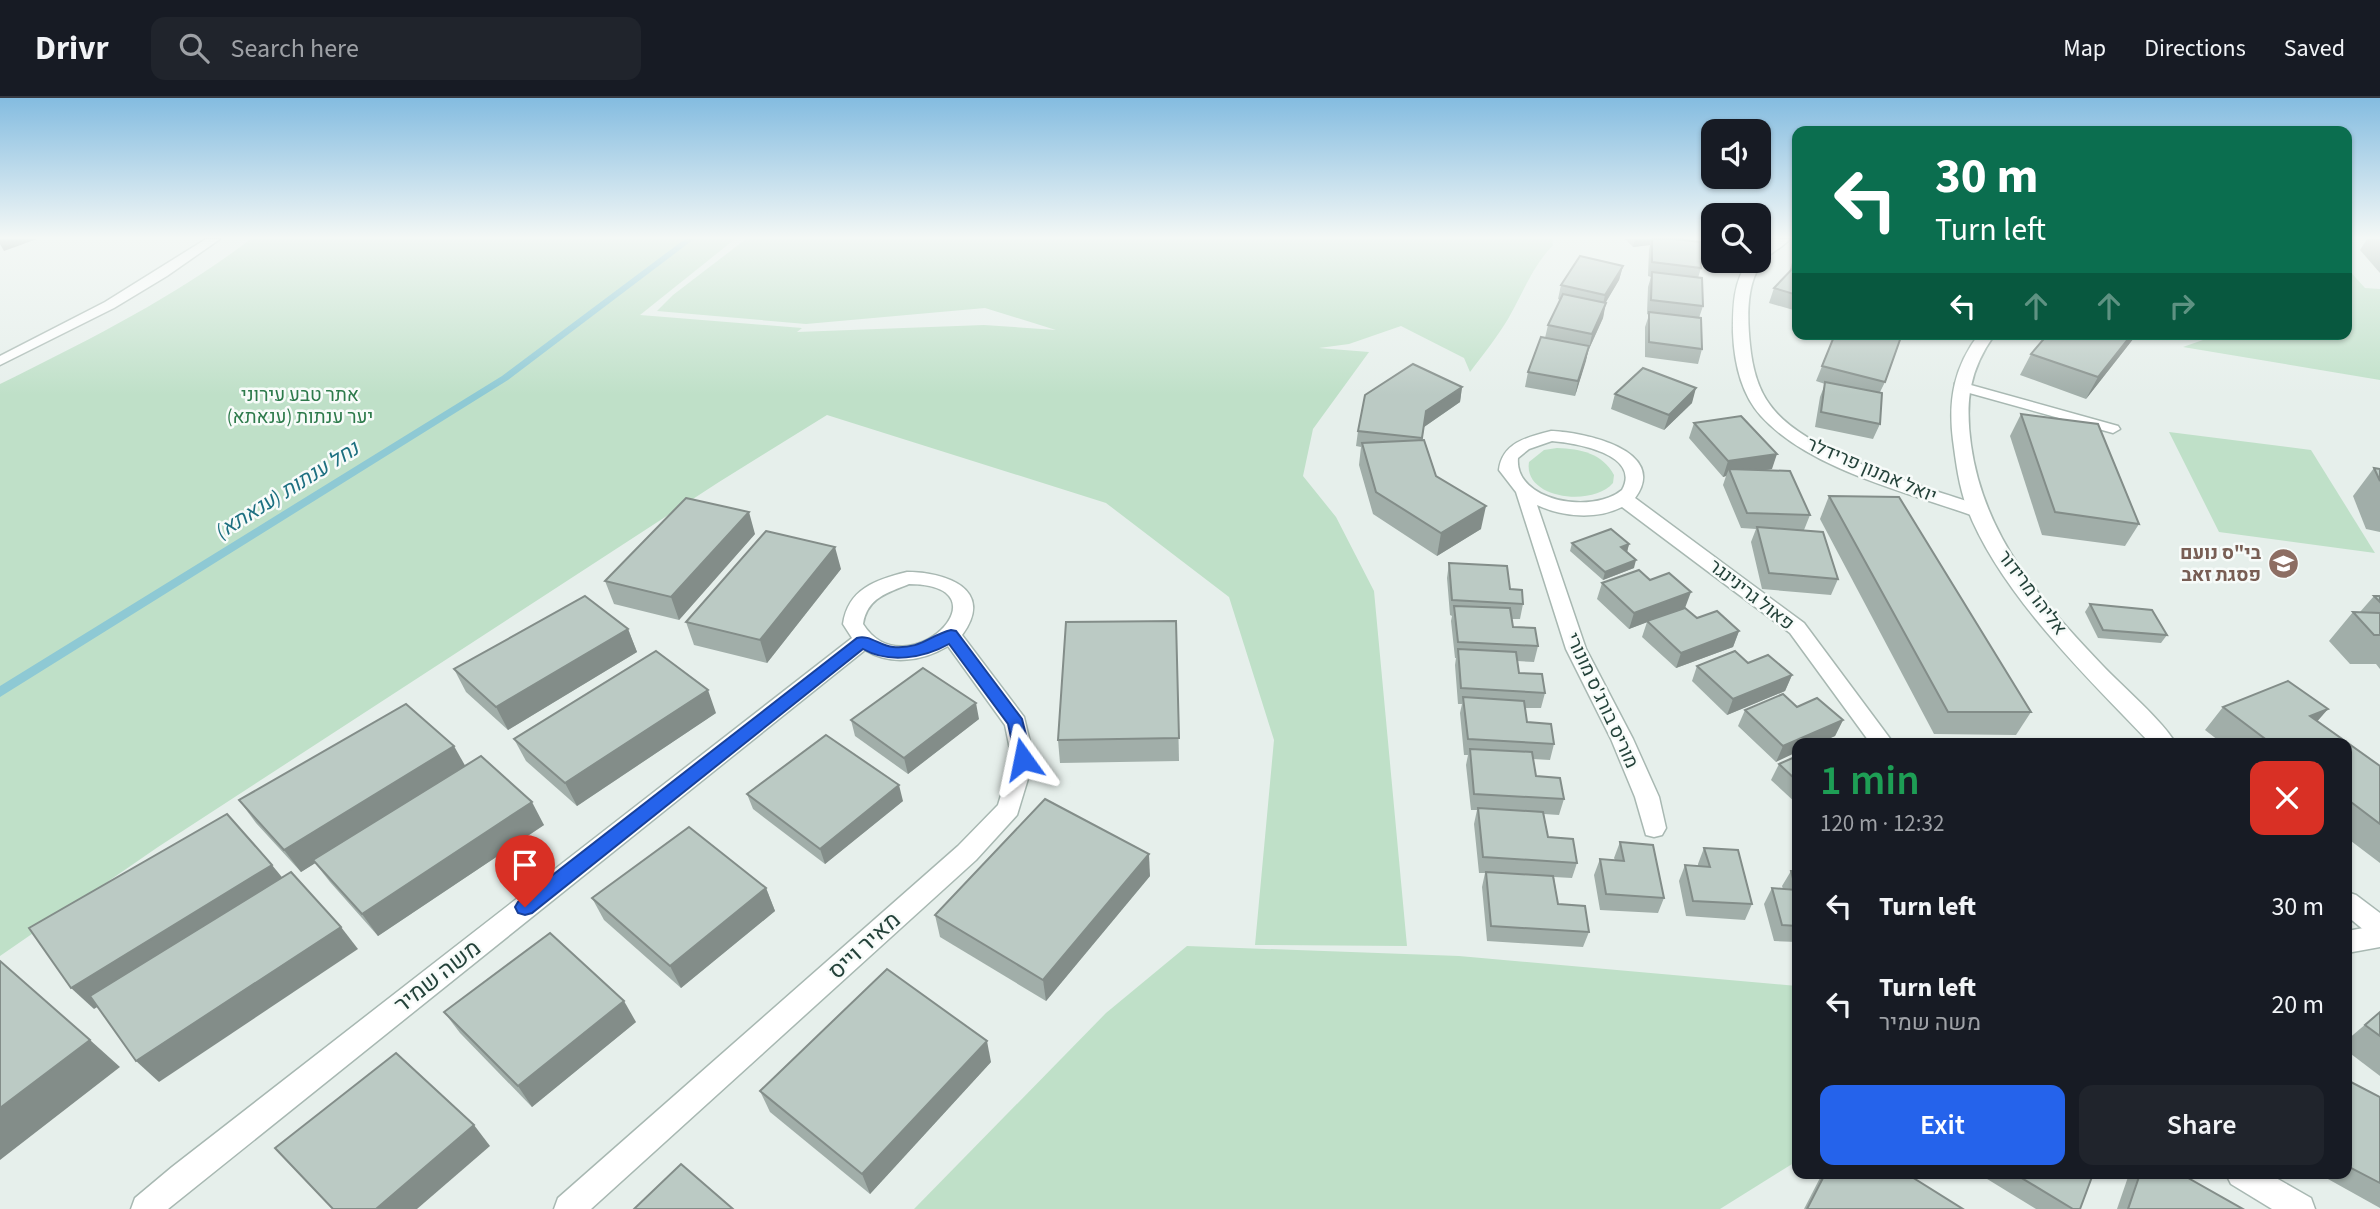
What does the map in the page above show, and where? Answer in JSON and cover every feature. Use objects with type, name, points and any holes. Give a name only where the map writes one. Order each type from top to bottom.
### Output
[{"type":"street","name":"יואל אמנון פרידלר","points":[[1742,291],[1741,346],[1757,399],[1767,414],[1814,448],[1880,476],[1978,511]]},
{"type":"street","name":"אליהו מרידור","points":[[1982,340],[1971,354],[1960,386],[1959,418],[1964,460],[1978,511],[2015,575],[2085,660],[2159,738]]},
{"type":"street","points":[[1551,436],[1574,437],[1595,442],[1614,451],[1628,462],[1635,476],[1634,489],[1625,500],[1589,511],[1553,506],[1524,493],[1512,480],[1507,467],[1509,458],[1517,447],[1551,436]]},
{"type":"street","name":"מוריס בורג'ס מונורי","points":[[1524,493],[1576,649],[1622,739],[1647,797],[1654,828]]},
{"type":"street","name":"פאול גרינינגר","points":[[1625,500],[1797,628],[1879,738]]},
{"type":"street","points":[[907,578],[942,582],[952,587],[961,597],[965,610],[961,623],[951,635],[932,647],[912,652],[892,652],[874,648],[862,641],[854,631],[852,618],[857,604],[868,593],[884,584],[907,578]]},
{"type":"street","name":"מאיר וייס","points":[[569,1209],[967,853],[1009,809],[1023,759],[1016,723],[951,635]]},
{"type":"street","name":"משה שמיר","points":[[146,1209],[862,641]]},
{"type":"street","points":[[2352,906],[2380,928]]},
{"type":"street","points":[[2352,941],[2380,936]]},
{"type":"street","points":[[2249,1179],[2300,1209]]},
{"type":"lane","points":[[0,361],[92,316],[136,291]]},
{"type":"lane","points":[[1960,386],[2113,429]]},
{"type":"green space","name":"אתר טבע עירוני יער ענתות (ענאתא)","points":[[173,291],[670,291],[640,315],[802,328],[797,332],[984,325],[1056,330],[985,308],[806,324],[657,311],[678,291],[1523,291],[1508,319],[1470,372],[1464,358],[1401,326],[1349,344],[1319,348],[1369,352],[1313,429],[1303,476],[1336,517],[1374,591],[1407,946],[1255,945],[1274,740],[1229,597],[1106,503],[827,415],[719,482],[158,847],[0,956],[0,384],[97,335]]},
{"type":"green space","points":[[2352,291],[2380,291],[2380,380],[2183,347],[2203,340],[2352,340]]},
{"type":"green space","points":[[2169,432],[2311,450],[2375,553],[2219,532]]},
{"type":"green space","points":[[1557,448],[1582,451],[1597,457],[1614,475],[1613,483],[1603,491],[1576,497],[1548,491],[1530,475],[1529,462],[1544,450]]},
{"type":"green space","points":[[1187,946],[1459,956],[1792,986],[1792,1164],[1720,1209],[914,1209],[1106,1013]]},
{"type":"building","points":[[1587,291],[1608,291],[1605,295]]},
{"type":"building","points":[[1651,291],[1702,291],[1703,306],[1651,300]]},
{"type":"building","points":[[1563,294],[1606,303],[1592,334],[1548,325]]},
{"type":"building","points":[[1649,312],[1701,318],[1702,349],[1649,342]]},
{"type":"building","points":[[1541,337],[1589,346],[1578,381],[1528,372]]},
{"type":"building","points":[[1833,340],[1900,340],[1885,382],[1822,366]]},
{"type":"building","points":[[2043,340],[2127,340],[2098,377],[2031,354]]},
{"type":"building","points":[[1413,364],[1462,387],[1426,411],[1422,438],[1358,431],[1365,395]]},
{"type":"building","points":[[1643,368],[1696,388],[1669,415],[1615,394]]},
{"type":"building","points":[[1825,382],[1882,393],[1880,424],[1821,412]]},
{"type":"building","points":[[2021,414],[2098,424],[2139,524],[2055,512]]},
{"type":"building","points":[[1741,416],[1777,454],[1728,461],[1694,423]]},
{"type":"building","points":[[1424,440],[1436,476],[1486,506],[1441,533],[1376,492],[1362,443]]},
{"type":"building","points":[[2374,468],[2380,469],[2380,481]]},
{"type":"building","points":[[1729,469],[1790,471],[1810,515],[1747,513]]},
{"type":"building","points":[[1829,496],[1899,497],[2031,712],[1948,712]]},
{"type":"building","points":[[686,498],[749,512],[671,597],[605,581]]},
{"type":"building","points":[[1757,527],[1823,532],[1838,579],[1769,573]]},
{"type":"building","points":[[1611,529],[1629,544],[1621,547],[1636,560],[1605,572],[1572,543]]},
{"type":"building","points":[[766,531],[835,547],[760,640],[686,622]]},
{"type":"building","points":[[1449,563],[1507,566],[1510,589],[1522,590],[1523,604],[1452,600]]},
{"type":"building","points":[[1639,570],[1650,580],[1669,573],[1691,592],[1634,613],[1602,583]]},
{"type":"building","points":[[585,596],[628,629],[496,707],[454,669]]},
{"type":"building","points":[[2090,604],[2152,610],[2167,635],[2103,630]]},
{"type":"building","points":[[1454,606],[1510,608],[1513,627],[1535,628],[1538,646],[1458,642]]},
{"type":"building","points":[[1685,608],[1697,618],[1717,611],[1739,631],[1681,653],[1647,621]]},
{"type":"building","points":[[2353,612],[2380,613],[2380,635],[2374,635]]},
{"type":"building","points":[[1176,621],[1179,738],[1058,740],[1066,622]]},
{"type":"building","points":[[1458,649],[1516,652],[1519,673],[1542,674],[1545,693],[1461,688]]},
{"type":"building","points":[[656,651],[708,690],[565,783],[514,739]]},
{"type":"building","points":[[1735,651],[1748,663],[1768,655],[1792,675],[1733,699],[1697,666]]},
{"type":"building","points":[[923,668],[976,703],[904,758],[851,720]]},
{"type":"building","points":[[2288,681],[2328,709],[2310,716],[2341,738],[2264,738],[2223,707]]},
{"type":"building","points":[[1783,694],[1797,707],[1817,698],[1843,720],[1801,738],[1792,738],[1792,742],[1783,746],[1745,710]]},
{"type":"building","points":[[1463,697],[1524,701],[1527,722],[1551,724],[1554,744],[1468,739]]},
{"type":"building","points":[[406,704],[454,746],[284,850],[239,800]]},
{"type":"building","points":[[826,735],[899,785],[820,849],[747,794]]},
{"type":"building","points":[[2352,746],[2380,766],[2380,824],[2352,803]]},
{"type":"building","points":[[1470,749],[1532,752],[1536,776],[1560,778],[1564,799],[1474,794]]},
{"type":"building","points":[[481,756],[532,802],[362,914],[313,860]]},
{"type":"building","points":[[1792,758],[1792,776],[1779,764]]},
{"type":"building","points":[[1045,799],[1149,854],[1043,980],[935,915]]},
{"type":"building","points":[[1478,808],[1543,812],[1548,837],[1573,839],[1577,863],[1483,857]]},
{"type":"building","points":[[227,814],[272,865],[71,988],[29,928]]},
{"type":"building","points":[[689,827],[766,888],[670,966],[592,898]]},
{"type":"building","points":[[1620,842],[1653,845],[1664,898],[1606,894],[1600,859],[1624,861]]},
{"type":"building","points":[[1704,848],[1738,850],[1752,904],[1693,901],[1685,865],[1710,867]]},
{"type":"building","points":[[291,872],[341,927],[136,1061],[90,996]]},
{"type":"building","points":[[1486,872],[1553,876],[1558,904],[1585,906],[1589,932],[1491,926]]},
{"type":"building","points":[[1772,888],[1792,890],[1792,926],[1782,925]]},
{"type":"building","points":[[550,933],[624,1001],[518,1086],[444,1012]]},
{"type":"building","points":[[0,961],[90,1040],[0,1108]]},
{"type":"building","points":[[887,969],[987,1041],[862,1174],[760,1091]]},
{"type":"building","points":[[2380,1012],[2380,1036],[2365,1025]]},
{"type":"building","points":[[396,1053],[474,1125],[376,1209],[333,1209],[275,1148]]},
{"type":"building","points":[[2352,1083],[2380,1097],[2380,1183],[2352,1169]]},
{"type":"building","points":[[681,1164],[733,1209],[634,1209]]},
{"type":"building","points":[[1822,1179],[1915,1179],[1963,1209],[1807,1209]]},
{"type":"building","points":[[2023,1179],[2091,1179],[2080,1209],[2073,1209]]},
{"type":"building","points":[[2138,1179],[2190,1179],[2243,1209],[2128,1209]]},
{"type":"waterway","name":"נחל ענתות (ענאתא)","points":[[0,692],[505,378],[621,291]]},
{"type":"place","name":"בי\"ס נועם פסגת זאב","points":[[2284,563]]},
{"type":"route","points":[[525,907],[862,641],[874,648],[892,652],[912,652],[932,647],[951,635],[1016,723],[1023,759]]}]
